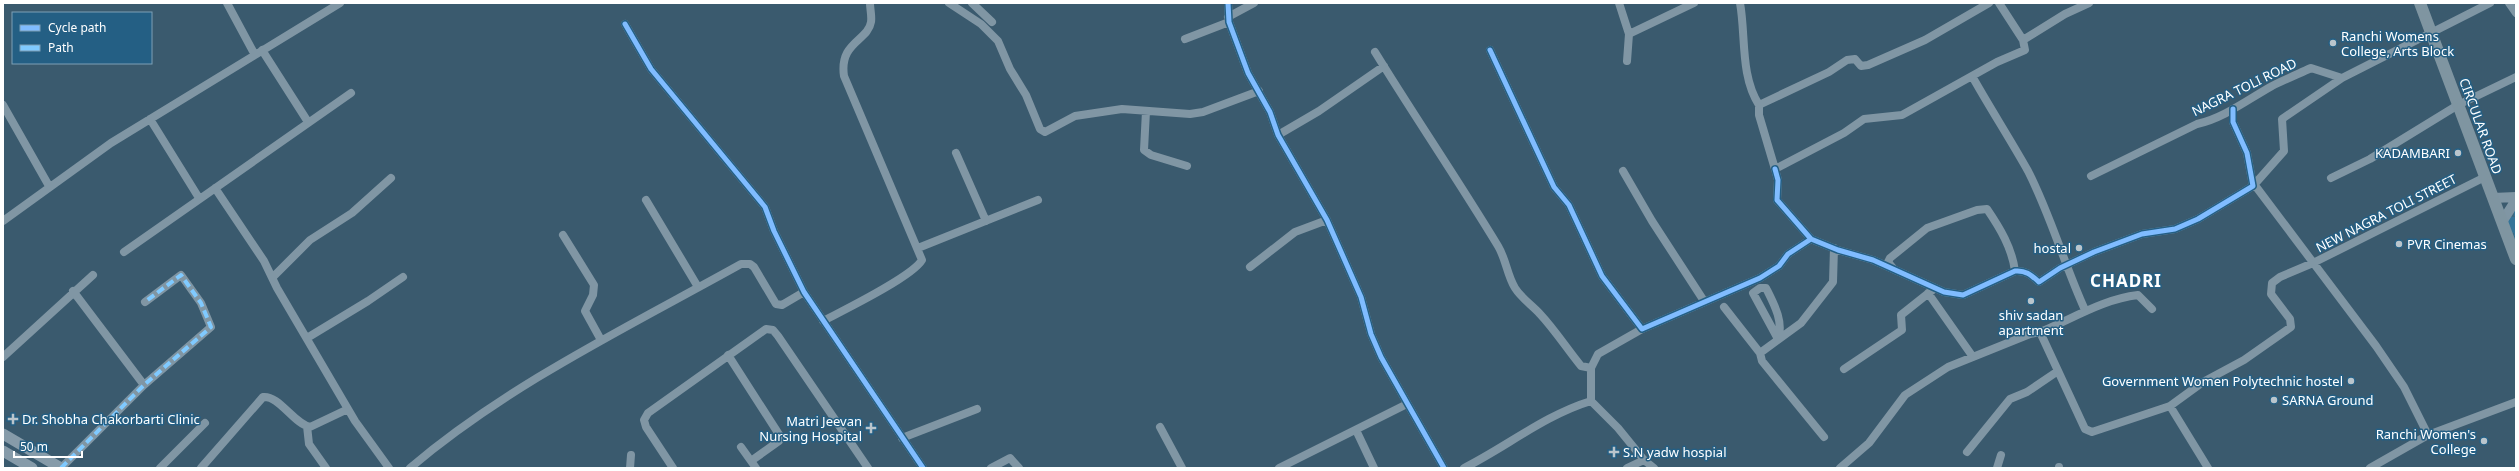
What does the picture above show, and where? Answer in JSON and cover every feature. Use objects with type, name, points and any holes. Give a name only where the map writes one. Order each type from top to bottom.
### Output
[{"type":"main road","name":"CIRCULAR ROAD","points":[[2420,3],[2516,259]]},
{"type":"main road","points":[[3,434],[61,468]]},
{"type":"main road","points":[[3,452],[32,468]]},
{"type":"street","points":[[227,3],[258,52],[308,122]]},
{"type":"street","points":[[3,221],[49,186],[150,119],[340,3]]},
{"type":"street","points":[[823,321],[919,266],[922,260],[844,76],[843,62],[846,56],[870,25],[870,3]]},
{"type":"street","points":[[949,3],[981,24],[998,41],[1010,69],[1026,95],[1043,132],[1048,132],[1075,116],[1122,109],[1190,114],[1203,112],[1259,91]]},
{"type":"street","points":[[972,3],[992,22]]},
{"type":"street","points":[[1228,3],[1229,20],[1248,73],[1259,91],[1278,135],[1327,220],[1361,297],[1371,334],[1381,357],[1393,375],[1406,404],[1444,468]]},
{"type":"street","points":[[1185,39],[1229,20],[1254,3]]},
{"type":"street","points":[[1619,3],[1629,34],[1627,61]]},
{"type":"street","points":[[1629,34],[1694,3]]},
{"type":"street","points":[[1740,3],[1742,38],[1749,80],[1753,94],[1760,104],[1759,115],[1778,180],[1777,200],[1811,238],[1834,248],[1893,268],[1932,291],[1963,296],[2015,271],[2022,270],[2029,273],[2038,282],[2066,265],[2142,234],[2176,229],[2198,219],[2255,187],[2284,150],[2282,119],[2342,78],[2490,3]]},
{"type":"street","points":[[1760,104],[1829,72],[1847,60],[1855,59],[1861,66],[1868,65],[1925,40],[1989,3]]},
{"type":"street","points":[[1775,169],[1844,133],[1864,119],[1902,115],[1972,76],[2025,50],[2023,40],[1999,3]]},
{"type":"street","points":[[2023,40],[2065,14],[2089,3]]},
{"type":"street","points":[[2508,3],[2516,13]]},
{"type":"street","points":[[625,24],[650,69],[765,207],[774,231],[804,292],[923,468]]},
{"type":"street","points":[[1490,50],[1554,187],[1569,204],[1602,276],[1642,329]]},
{"type":"street","points":[[1375,52],[1445,159],[1498,247],[1514,287],[1523,300],[1539,313],[1581,366],[1591,368]]},
{"type":"street","points":[[1278,135],[1319,111],[1384,66]]},
{"type":"street","name":"NAGRA TOLI ROAD","points":[[2091,176],[2196,124],[2209,121],[2272,86],[2311,68],[2342,78]]},
{"type":"street","points":[[1972,76],[2028,172],[2058,237],[2066,265],[2086,310]]},
{"type":"street","points":[[2331,178],[2370,159],[2458,105],[2516,77]]},
{"type":"street","points":[[124,252],[199,198],[351,93]]},
{"type":"street","points":[[3,105],[49,186]]},
{"type":"street","points":[[2040,332],[2085,429],[2092,432],[2170,406],[2203,382],[2244,360],[2284,334],[2291,327],[2290,318],[2271,294],[2272,283],[2280,276],[2313,263],[2255,187],[2247,153],[2233,122],[2233,109]]},
{"type":"street","points":[[1146,111],[1144,150],[1151,155],[1188,166]]},
{"type":"street","points":[[150,119],[199,198]]},
{"type":"street","points":[[956,153],[986,221]]},
{"type":"street","points":[[1623,170],[1652,221],[1704,301]]},
{"type":"street","name":"NEW NAGRA TOLI STREET","points":[[2428,435],[2404,387],[2376,346],[2313,263],[2485,177]]},
{"type":"street","points":[[273,277],[310,240],[352,213],[391,178]]},
{"type":"street","points":[[215,188],[273,277],[306,338],[348,409],[389,468]]},
{"type":"street","points":[[2493,198],[2516,197]]},
{"type":"street","points":[[646,200],[698,287]]},
{"type":"street","points":[[918,248],[1038,200]]},
{"type":"street","points":[[2502,222],[2516,200]]},
{"type":"street","points":[[1893,268],[1888,262],[1890,258],[1927,228],[1977,210],[1987,209],[2005,238],[2013,259],[2015,271]]},
{"type":"street","points":[[1250,267],[1295,232],[1327,220]]},
{"type":"street","points":[[563,235],[594,285],[592,295],[585,311],[600,340]]},
{"type":"street","points":[[1654,468],[1644,460],[1618,428],[1591,401],[1591,368],[1598,354],[1642,329],[1654,326],[1704,301],[1760,278],[1779,266],[1788,254],[1811,238]]},
{"type":"street","points":[[1760,353],[1801,323],[1833,282],[1834,248]]},
{"type":"street","points":[[410,468],[434,448],[503,399],[600,340],[741,264],[750,264],[776,304],[782,305],[804,292]]},
{"type":"street","points":[[3,358],[92,275]]},
{"type":"street","points":[[61,468],[144,385],[208,331],[211,324],[200,303],[181,275],[144,302]]},
{"type":"street","points":[[306,338],[368,301],[402,277]]},
{"type":"street","points":[[1760,288],[1766,288],[1775,307],[1782,329],[1778,339],[1753,293],[1760,288]]},
{"type":"street","points":[[74,291],[144,385]]},
{"type":"street","points":[[1932,291],[1973,356]]},
{"type":"street","points":[[1844,370],[1902,330],[1901,315],[1932,291]]},
{"type":"street","points":[[1845,466],[1883,427],[1905,395],[1948,367],[2030,334],[2040,332],[2086,310],[2138,295],[2152,309]]},
{"type":"street","points":[[1724,307],[1760,353],[1762,361],[1824,437]]},
{"type":"street","points":[[673,468],[644,420],[657,405],[766,329],[773,330],[868,468]]},
{"type":"street","points":[[728,355],[780,436],[779,441],[754,465],[741,447]]},
{"type":"street","points":[[1967,452],[2010,399],[2027,392],[2058,371]]},
{"type":"street","points":[[201,468],[263,397],[273,400],[307,426],[314,426],[348,409]]},
{"type":"street","points":[[1464,468],[1544,422],[1576,406],[1591,401]]},
{"type":"street","points":[[2370,468],[2428,435],[2516,402]]},
{"type":"street","points":[[1279,468],[1406,404]]},
{"type":"street","points":[[2170,406],[2208,468]]},
{"type":"street","points":[[902,438],[977,409]]},
{"type":"street","points":[[160,468],[205,423]]},
{"type":"street","points":[[307,426],[312,450],[326,468]]},
{"type":"street","points":[[1160,427],[1182,468]]},
{"type":"street","points":[[1356,430],[1374,468]]},
{"type":"street","points":[[630,468],[631,455]]},
{"type":"street","points":[[1996,468],[2001,455]]},
{"type":"street","points":[[991,468],[1010,458],[1019,468]]},
{"type":"street","points":[[1627,468],[1644,460]]},
{"type":"green space","points":[[2516,206],[2516,250],[2504,223]]},
{"type":"marked path","points":[[61,468],[144,385],[211,327],[201,303],[181,275],[145,302]]},
{"type":"cycle path","points":[[1228,3],[1229,22],[1248,73],[1270,112],[1278,135],[1327,220],[1361,297],[1371,334],[1381,357],[1444,468]]},
{"type":"cycle path","points":[[625,24],[651,69],[765,207],[774,231],[804,292],[923,468]]},
{"type":"cycle path","points":[[1490,50],[1554,187],[1569,205],[1602,276],[1642,329],[1760,278],[1779,266],[1788,254],[1811,239]]},
{"type":"cycle path","points":[[1775,169],[1778,180],[1777,200],[1811,239],[1838,250],[1873,260],[1944,292],[1963,295],[2015,271],[2025,272],[2039,282],[2060,268],[2094,252],[2142,234],[2175,229],[2198,219],[2253,186],[2247,153],[2233,122],[2233,109]]},
{"type":"place","name":"Ranchi Womens College, Arts Block","points":[[2333,43]]},
{"type":"place","name":"KADAMBARI","points":[[2458,153]]},
{"type":"place","name":"PVR Cinemas","points":[[2399,244]]},
{"type":"place","name":"hostal","points":[[2079,248]]},
{"type":"place","name":"shiv sadan apartment","points":[[2031,301]]},
{"type":"place","name":"Government Women Polytechnic hostel","points":[[2351,381]]},
{"type":"place","name":"SARNA Ground","points":[[2274,400]]},
{"type":"place","name":"Dr. Shobha Chakorbarti Clinic","points":[[13,419]]},
{"type":"place","name":"Matri Jeevan Nursing Hospital","points":[[871,428]]},
{"type":"place","name":"Ranchi Women's College","points":[[2484,441]]},
{"type":"place","name":"S.N yadw hospial","points":[[1614,452]]},
{"type":"district","name":"CHADRI","points":[[2126,280]]}]
